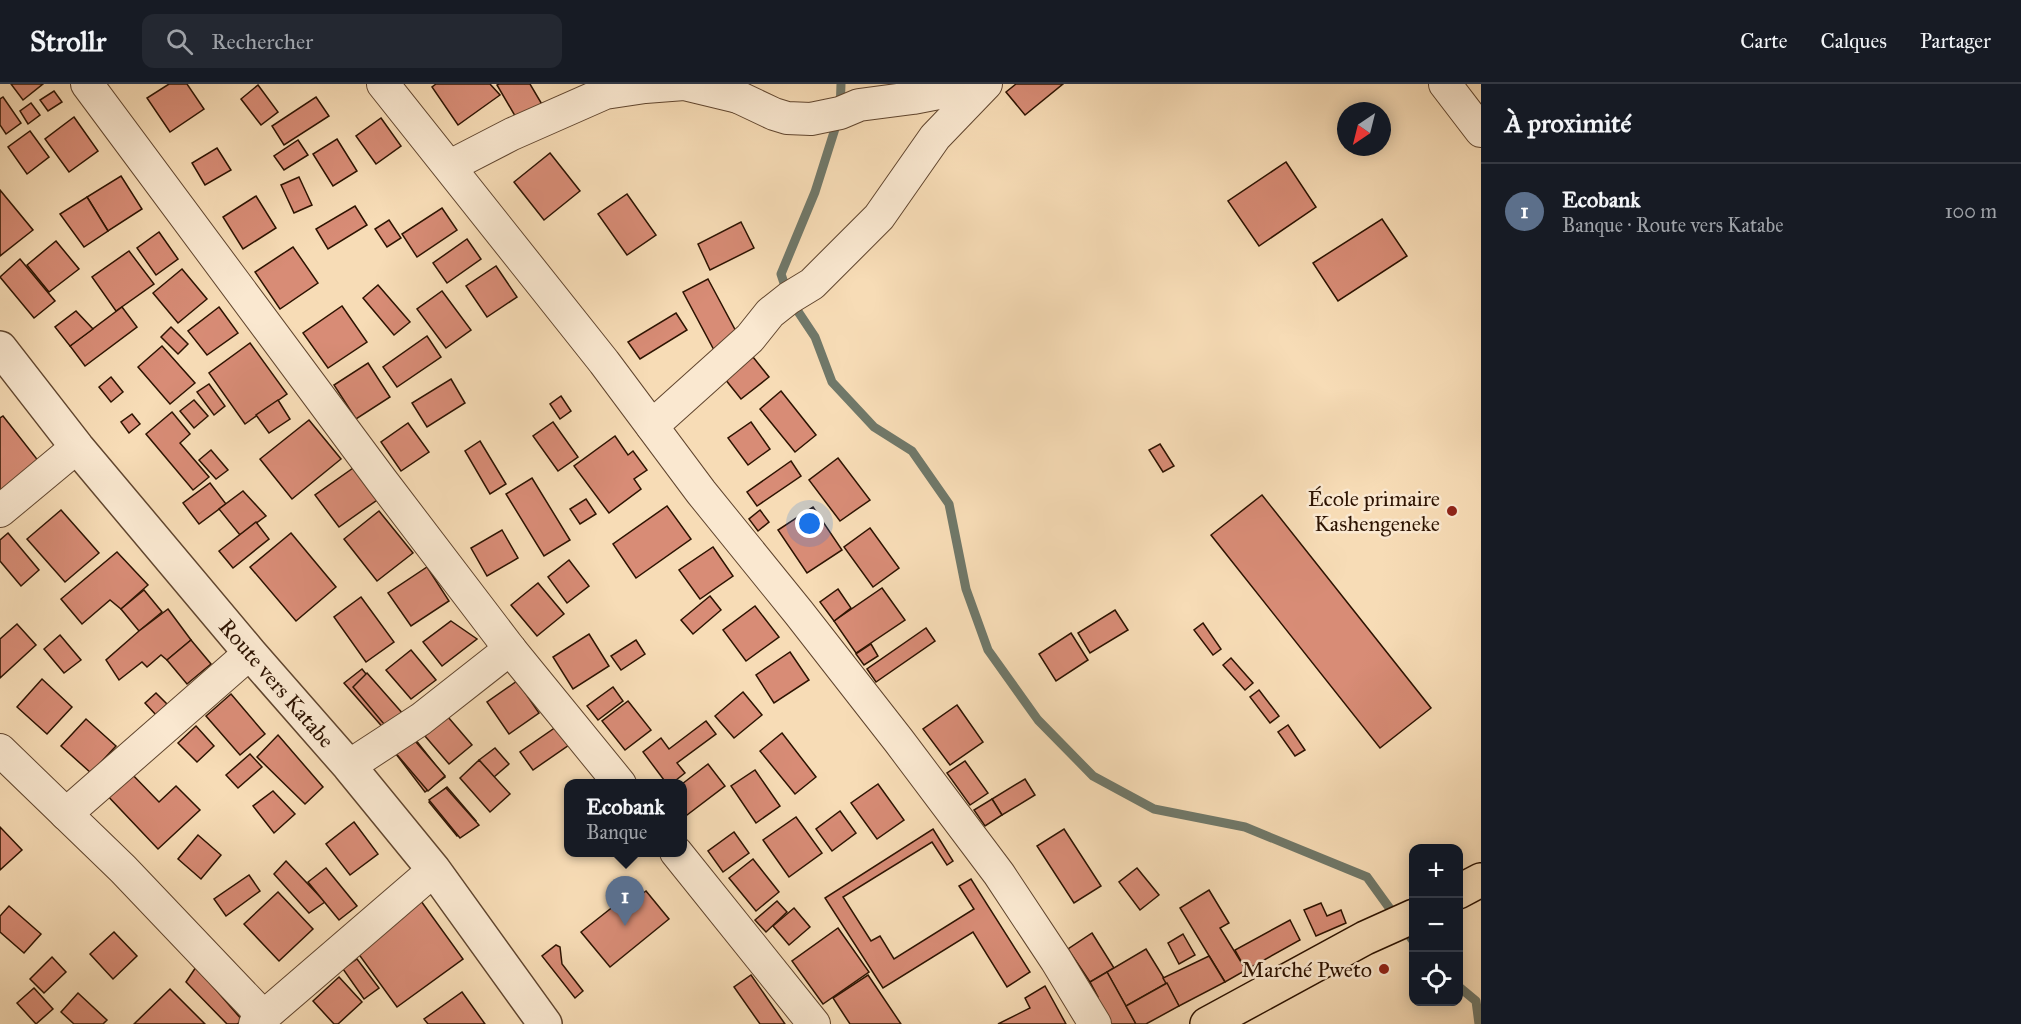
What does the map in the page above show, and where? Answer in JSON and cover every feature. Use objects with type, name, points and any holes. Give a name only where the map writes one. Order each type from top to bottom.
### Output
[{"type":"highway","points":[[1463,889],[1481,880]]},
{"type":"highway","points":[[1207,1024],[1365,938],[1409,918]]},
{"type":"street","points":[[87,84],[510,649],[617,779]]},
{"type":"street","points":[[383,84],[604,362],[701,492],[892,732],[999,874],[1095,1024]]},
{"type":"street","points":[[450,166],[512,134],[605,93],[684,84],[733,91],[787,118],[811,119],[840,113],[859,105],[913,98],[986,84]]},
{"type":"street","points":[[652,426],[750,338],[770,313],[812,284],[879,218],[936,137],[986,84]]},
{"type":"street","points":[[1445,84],[1481,131]]},
{"type":"street","name":"Route vers Katabe","points":[[0,348],[77,447],[250,653],[349,766],[434,870],[545,1024]]},
{"type":"street","points":[[0,511],[77,447]]},
{"type":"street","points":[[349,766],[421,719],[510,649]]},
{"type":"street","points":[[66,814],[250,653]]},
{"type":"street","points":[[0,750],[123,869],[259,1020],[434,870]]},
{"type":"street","points":[[679,857],[814,1024]]},
{"type":"building","points":[[11,84],[43,84],[23,100]]},
{"type":"building","points":[[169,84],[187,84],[204,109],[170,132],[147,98]]},
{"type":"building","points":[[436,84],[490,84],[500,95],[458,125],[432,87]]},
{"type":"building","points":[[530,84],[543,106],[518,121],[497,85]]},
{"type":"building","points":[[1016,84],[1063,84],[1025,115],[1006,92]]},
{"type":"building","points":[[258,85],[278,112],[261,125],[241,99]]},
{"type":"building","points":[[54,91],[62,102],[48,111],[40,100]]},
{"type":"building","points":[[3,97],[21,123],[6,134],[0,125],[0,99]]},
{"type":"building","points":[[316,97],[329,116],[284,145],[272,126]]},
{"type":"building","points":[[31,103],[40,115],[28,124],[20,111]]},
{"type":"building","points":[[74,117],[98,151],[69,172],[45,139]]},
{"type":"building","points":[[381,118],[401,146],[376,164],[356,136]]},
{"type":"building","points":[[30,131],[49,157],[27,174],[8,147]]},
{"type":"building","points":[[337,139],[357,171],[333,186],[313,154]]},
{"type":"building","points":[[298,140],[308,155],[284,170],[274,156]]},
{"type":"building","points":[[217,148],[231,170],[205,185],[192,163]]},
{"type":"building","points":[[550,153],[580,191],[544,220],[514,182]]},
{"type":"building","points":[[1286,162],[1316,207],[1259,246],[1228,201]]},
{"type":"building","points":[[121,176],[142,209],[108,231],[87,197]]},
{"type":"building","points":[[299,177],[312,205],[294,213],[281,185]]},
{"type":"building","points":[[0,190],[33,230],[0,256]]},
{"type":"building","points":[[627,194],[656,235],[627,255],[598,214]]},
{"type":"building","points":[[256,196],[276,228],[243,249],[223,217]]},
{"type":"building","points":[[87,197],[108,231],[84,247],[60,214]]},
{"type":"building","points":[[355,206],[367,225],[328,249],[316,229]]},
{"type":"building","points":[[442,208],[457,230],[417,257],[402,234]]},
{"type":"building","points":[[1382,219],[1407,256],[1338,301],[1313,263]]},
{"type":"building","points":[[389,220],[401,238],[387,247],[375,229]]},
{"type":"building","points":[[741,222],[754,248],[710,270],[698,244]]},
{"type":"building","points":[[159,232],[178,259],[156,275],[137,248]]},
{"type":"building","points":[[467,239],[481,259],[447,283],[433,263]]},
{"type":"building","points":[[56,241],[79,269],[49,292],[27,265]]},
{"type":"building","points":[[293,247],[318,283],[280,309],[255,272]]},
{"type":"building","points":[[129,251],[154,284],[116,311],[92,277]]},
{"type":"building","points":[[20,259],[55,301],[34,318],[0,277]]},
{"type":"building","points":[[496,266],[517,297],[487,317],[466,286]]},
{"type":"building","points":[[182,269],[207,299],[178,323],[153,293]]},
{"type":"building","points":[[708,279],[739,337],[714,350],[683,292]]},
{"type":"building","points":[[378,285],[410,322],[394,335],[363,298]]},
{"type":"building","points":[[442,291],[471,330],[446,348],[417,309]]},
{"type":"building","points":[[342,306],[367,342],[328,368],[303,333]]},
{"type":"building","points":[[122,307],[137,327],[85,366],[70,346]]},
{"type":"building","points":[[219,307],[238,333],[207,355],[188,331]]},
{"type":"building","points":[[76,311],[93,329],[70,346],[55,327]]},
{"type":"building","points":[[676,313],[687,330],[640,359],[628,342]]},
{"type":"building","points":[[171,327],[188,344],[178,354],[161,337]]},
{"type":"building","points":[[427,336],[441,357],[397,387],[383,367]]},
{"type":"building","points":[[250,343],[287,394],[245,424],[209,373]]},
{"type":"building","points":[[162,346],[195,383],[170,404],[138,367]]},
{"type":"building","points":[[753,357],[769,377],[741,399],[725,379]]},
{"type":"building","points":[[368,363],[390,397],[356,419],[334,385]]},
{"type":"building","points":[[111,377],[123,392],[111,402],[99,387]]},
{"type":"building","points":[[451,379],[465,403],[427,427],[412,403]]},
{"type":"building","points":[[209,384],[225,406],[214,415],[197,392]]},
{"type":"building","points":[[781,391],[816,435],[795,452],[760,409]]},
{"type":"building","points":[[561,396],[571,411],[560,419],[550,404]]},
{"type":"building","points":[[194,400],[208,416],[194,428],[180,411]]},
{"type":"building","points":[[278,400],[290,419],[269,433],[256,415]]},
{"type":"building","points":[[172,412],[190,434],[180,443],[209,477],[193,490],[146,434]]},
{"type":"building","points":[[132,414],[140,424],[129,433],[121,422]]},
{"type":"building","points":[[3,416],[40,463],[0,494],[0,418]]},
{"type":"building","points":[[309,420],[341,459],[292,499],[260,459]]},
{"type":"building","points":[[553,422],[578,457],[558,471],[533,436]]},
{"type":"building","points":[[751,422],[770,449],[748,465],[728,438]]},
{"type":"building","points":[[408,423],[429,452],[401,471],[381,442]]},
{"type":"building","points":[[615,436],[628,455],[633,451],[647,470],[634,479],[641,489],[609,513],[574,466]]},
{"type":"building","points":[[480,441],[506,484],[490,494],[465,451]]},
{"type":"building","points":[[1160,444],[1174,466],[1163,472],[1149,450]]},
{"type":"building","points":[[211,450],[228,470],[216,479],[199,460]]},
{"type":"building","points":[[838,458],[870,500],[840,521],[809,480]]},
{"type":"building","points":[[791,461],[801,476],[757,506],[747,492]]},
{"type":"building","points":[[356,466],[380,498],[339,527],[315,495]]},
{"type":"building","points":[[532,478],[570,540],[544,556],[506,494]]},
{"type":"building","points":[[210,483],[226,504],[199,524],[183,503]]},
{"type":"building","points":[[243,491],[266,516],[240,535],[219,509]]},
{"type":"building","points":[[1262,495],[1431,708],[1380,748],[1211,535]]},
{"type":"building","points":[[586,499],[596,514],[580,524],[570,509]]},
{"type":"building","points":[[667,506],[691,539],[636,578],[613,544]]},
{"type":"building","points":[[813,507],[842,550],[807,573],[778,530]]},
{"type":"building","points":[[61,510],[99,553],[65,582],[27,539]]},
{"type":"building","points":[[760,510],[769,522],[758,531],[749,519]]},
{"type":"building","points":[[379,511],[413,553],[377,581],[344,539]]},
{"type":"building","points":[[256,522],[269,539],[233,568],[219,551]]},
{"type":"building","points":[[870,528],[899,568],[873,587],[844,547]]},
{"type":"building","points":[[502,530],[518,558],[487,576],[471,548]]},
{"type":"building","points":[[8,533],[39,570],[21,586],[0,561],[0,540]]},
{"type":"building","points":[[291,533],[336,587],[296,621],[250,567]]},
{"type":"building","points":[[713,547],[733,576],[700,599],[679,570]]},
{"type":"building","points":[[117,552],[148,585],[121,609],[110,600],[82,624],[61,599]]},
{"type":"building","points":[[569,560],[589,586],[567,603],[548,577]]},
{"type":"building","points":[[427,567],[449,601],[411,626],[388,593]]},
{"type":"building","points":[[538,583],[564,614],[537,636],[511,605]]},
{"type":"building","points":[[882,588],[905,620],[856,653],[834,621]]},
{"type":"building","points":[[838,589],[851,608],[834,621],[820,602]]},
{"type":"building","points":[[144,590],[162,612],[139,631],[121,609]]},
{"type":"building","points":[[710,596],[721,610],[693,634],[681,620]]},
{"type":"building","points":[[361,597],[394,642],[366,662],[334,617]]},
{"type":"building","points":[[755,606],[779,637],[746,661],[723,630]]},
{"type":"building","points":[[168,609],[191,640],[167,660],[161,655],[147,667],[142,662],[119,680],[106,660]]},
{"type":"building","points":[[1115,610],[1128,630],[1090,653],[1078,633]]},
{"type":"building","points":[[451,621],[477,639],[442,666],[423,642]]},
{"type":"building","points":[[1203,623],[1221,649],[1213,655],[1194,630]]},
{"type":"building","points":[[17,624],[36,645],[0,678],[0,639]]},
{"type":"building","points":[[926,628],[935,641],[876,682],[867,669]]},
{"type":"building","points":[[1071,633],[1088,660],[1056,681],[1039,654]]},
{"type":"building","points":[[589,634],[609,666],[573,689],[553,657]]},
{"type":"building","points":[[60,635],[81,660],[64,673],[44,649]]},
{"type":"building","points":[[191,640],[211,664],[187,684],[167,660]]},
{"type":"building","points":[[636,640],[645,654],[621,670],[611,656]]},
{"type":"building","points":[[871,644],[878,656],[864,665],[856,654]]},
{"type":"building","points":[[411,650],[436,680],[411,699],[386,670]]},
{"type":"building","points":[[790,652],[809,680],[774,703],[756,675]]},
{"type":"building","points":[[1231,658],[1253,683],[1245,690],[1223,665]]},
{"type":"building","points":[[362,669],[402,719],[386,731],[344,683]]},
{"type":"building","points":[[367,673],[404,715],[389,730],[353,687]]},
{"type":"building","points":[[42,679],[72,707],[47,734],[17,707]]},
{"type":"building","points":[[517,681],[539,713],[509,734],[487,702]]},
{"type":"building","points":[[613,687],[623,701],[598,720],[587,706]]},
{"type":"building","points":[[1259,690],[1279,716],[1270,723],[1250,697]]},
{"type":"building","points":[[743,692],[762,715],[734,738],[715,716]]},
{"type":"building","points":[[156,693],[167,704],[156,715],[145,703]]},
{"type":"building","points":[[231,694],[265,734],[240,755],[206,716]]},
{"type":"building","points":[[628,701],[651,730],[625,750],[602,721]]},
{"type":"building","points":[[957,705],[983,742],[950,765],[923,729]]},
{"type":"building","points":[[448,717],[472,745],[449,764],[425,736]]},
{"type":"building","points":[[86,719],[116,746],[91,773],[61,746]]},
{"type":"building","points":[[706,721],[716,734],[677,763],[685,773],[677,779],[663,779],[643,752],[661,738],[669,749]]},
{"type":"building","points":[[1288,725],[1305,750],[1295,756],[1278,732]]},
{"type":"building","points":[[196,726],[214,746],[197,762],[178,743]]},
{"type":"building","points":[[556,727],[569,745],[533,770],[520,752]]},
{"type":"building","points":[[782,733],[816,777],[795,794],[760,751]]},
{"type":"building","points":[[411,734],[445,777],[425,792],[393,750]]},
{"type":"building","points":[[278,735],[323,787],[305,804],[257,757]]},
{"type":"building","points":[[410,735],[445,776],[428,791],[393,750]]},
{"type":"building","points":[[495,748],[509,764],[494,777],[479,760]]},
{"type":"building","points":[[250,754],[262,767],[238,788],[226,775]]},
{"type":"building","points":[[479,760],[510,794],[490,812],[460,778]]},
{"type":"building","points":[[965,761],[988,793],[970,805],[947,773]]},
{"type":"building","points":[[708,764],[725,786],[687,815],[687,780]]},
{"type":"building","points":[[128,770],[159,802],[176,786],[200,810],[158,849],[104,792]]},
{"type":"building","points":[[755,770],[780,806],[756,823],[731,786]]},
{"type":"building","points":[[1025,779],[1035,795],[1002,815],[992,799]]},
{"type":"building","points":[[878,784],[904,820],[877,839],[851,803]]},
{"type":"building","points":[[447,787],[476,821],[457,836],[429,802]]},
{"type":"building","points":[[446,788],[479,825],[460,838],[429,800]]},
{"type":"building","points":[[273,791],[295,814],[274,833],[253,806]]},
{"type":"building","points":[[992,799],[1002,815],[985,826],[974,810]]},
{"type":"building","points":[[840,811],[856,833],[832,851],[816,829]]},
{"type":"building","points":[[796,817],[822,853],[789,877],[763,840]]},
{"type":"building","points":[[354,822],[378,854],[350,875],[326,844]]},
{"type":"building","points":[[0,827],[22,850],[0,870]]},
{"type":"building","points":[[933,829],[953,861],[947,865],[932,842],[843,897],[871,941],[880,936],[894,959],[974,909],[959,886],[971,879],[1030,972],[1007,987],[973,932],[883,988],[825,898]]},
{"type":"building","points":[[1064,829],[1101,886],[1074,903],[1037,846]]},
{"type":"building","points":[[734,832],[749,853],[723,872],[708,851]]},
{"type":"building","points":[[198,835],[221,855],[201,879],[178,859]]},
{"type":"building","points":[[753,859],[779,892],[756,911],[729,878]]},
{"type":"building","points":[[286,861],[325,902],[309,913],[274,874]]},
{"type":"building","points":[[326,868],[357,906],[339,920],[308,882]]},
{"type":"building","points":[[1137,868],[1159,895],[1140,910],[1119,882]]},
{"type":"building","points":[[249,875],[260,891],[226,916],[214,899]]},
{"type":"building","points":[[1209,890],[1229,923],[1220,928],[1246,970],[1225,982],[1180,908]]},
{"type":"building","points":[[646,891],[669,919],[610,967],[581,932],[619,902],[624,908]]},
{"type":"building","points":[[278,892],[313,929],[279,961],[244,924]]},
{"type":"building","points":[[421,901],[463,959],[397,1007],[355,949]]},
{"type":"building","points":[[777,901],[787,912],[766,932],[755,920]]},
{"type":"building","points":[[1321,903],[1327,916],[1341,910],[1346,923],[1316,936],[1304,910]]},
{"type":"building","points":[[9,906],[41,934],[24,953],[0,932],[0,916]]},
{"type":"building","points":[[794,908],[810,927],[789,945],[773,926]]},
{"type":"building","points":[[1290,920],[1300,940],[1246,970],[1235,950]]},
{"type":"building","points":[[838,928],[869,972],[823,1004],[792,961]]},
{"type":"building","points":[[114,932],[137,956],[113,979],[90,954]]},
{"type":"building","points":[[1092,933],[1114,968],[1090,982],[1068,949]]},
{"type":"building","points":[[1183,934],[1195,955],[1179,964],[1168,943]]},
{"type":"building","points":[[556,945],[560,947],[562,964],[583,991],[575,998],[542,956]]},
{"type":"building","points":[[1146,949],[1167,983],[1126,1006],[1107,972]]},
{"type":"building","points":[[1209,956],[1225,982],[1179,1006],[1163,978]]},
{"type":"building","points":[[52,957],[66,972],[44,993],[30,979]]},
{"type":"building","points":[[357,959],[379,988],[364,999],[343,969]]},
{"type":"building","points":[[196,967],[243,1021],[237,1024],[227,1024],[186,982]]},
{"type":"building","points":[[1107,972],[1136,1024],[1104,1024],[1091,1001],[1098,997],[1090,982]]},
{"type":"building","points":[[751,975],[785,1024],[760,1024],[734,987]]},
{"type":"building","points":[[868,975],[901,1024],[850,1024],[833,998]]},
{"type":"building","points":[[339,977],[362,1002],[338,1024],[334,1024],[313,1001]]},
{"type":"building","points":[[1167,983],[1179,1006],[1146,1024],[1136,1024],[1126,1006]]},
{"type":"building","points":[[1045,986],[1066,1024],[998,1024],[1030,1008],[1025,998]]},
{"type":"building","points":[[34,988],[53,1009],[36,1024],[17,1003]]},
{"type":"building","points":[[170,989],[205,1024],[134,1024]]},
{"type":"building","points":[[462,992],[485,1024],[428,1024],[424,1019]]},
{"type":"building","points":[[78,993],[107,1020],[103,1024],[74,1024],[61,1012]]},
{"type":"waterway","points":[[841,84],[840,113],[815,192],[781,274],[789,298],[815,337],[832,382],[874,427],[912,451],[949,504],[966,589],[988,650],[1038,720],[1093,776],[1154,809],[1245,827],[1367,877],[1409,935]]},
{"type":"waterway","points":[[1463,990],[1476,1001],[1479,1024]]},
{"type":"place","name":"École primaire Kashengeneke","points":[[1452,511]]},
{"type":"place","name":"Ecobank","points":[[625,926]]},
{"type":"place","name":"Marché Pweto","points":[[1384,969]]}]
